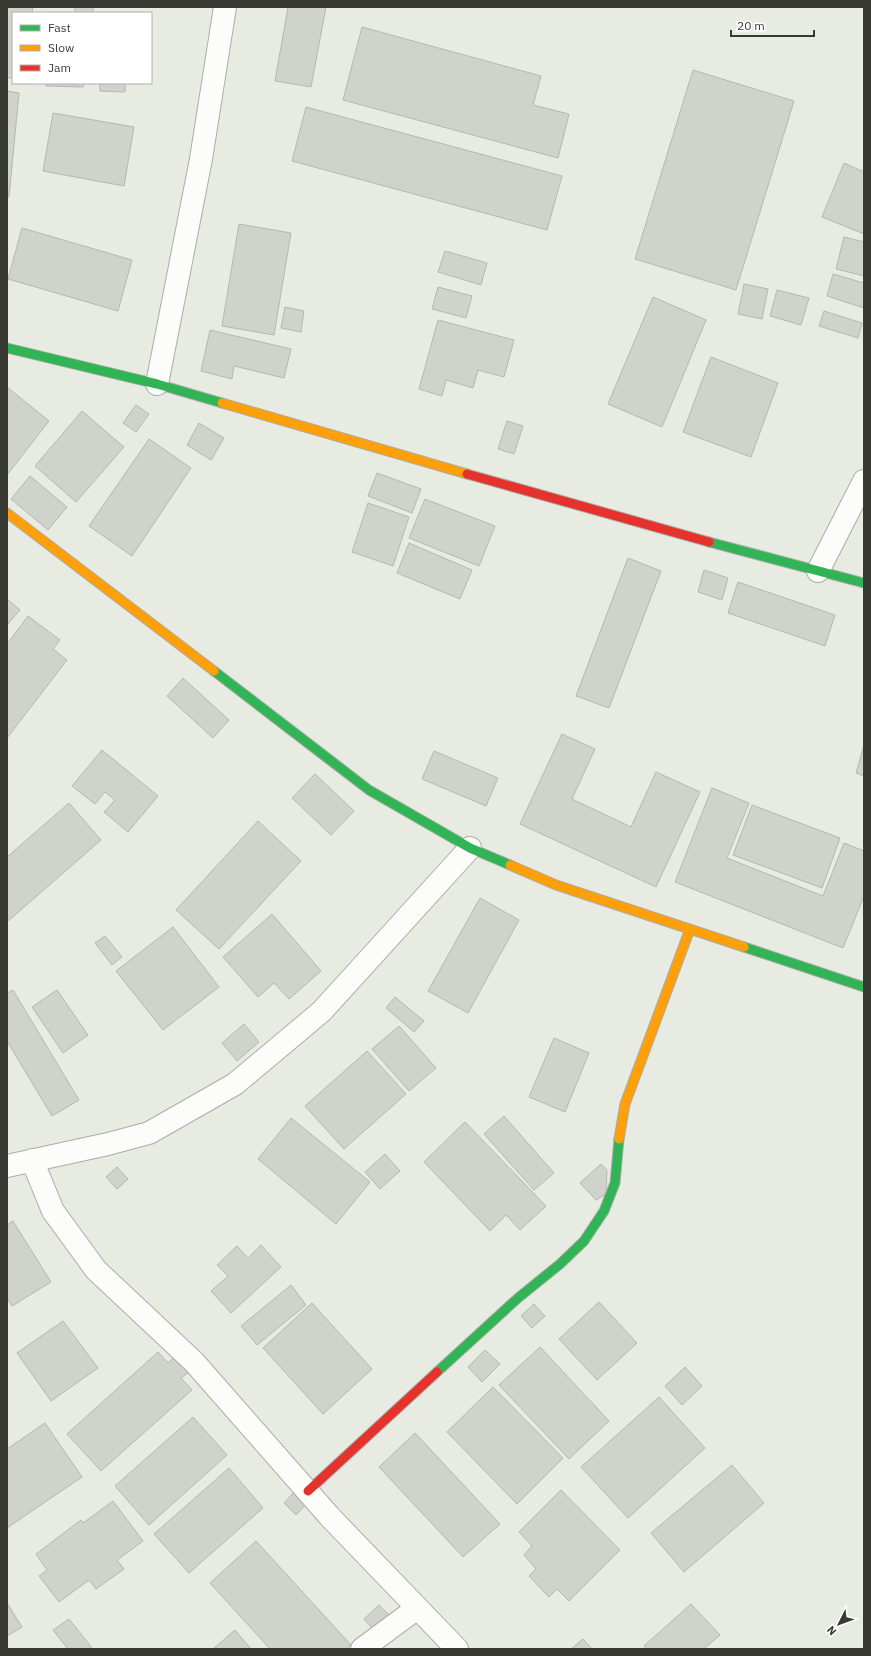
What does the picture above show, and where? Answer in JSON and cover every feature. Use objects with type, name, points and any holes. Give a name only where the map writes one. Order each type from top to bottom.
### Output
[{"type":"street","points":[[156,384],[201,159],[226,7]]},
{"type":"street","points":[[7,348],[156,384],[311,430],[692,538],[864,583]]},
{"type":"street","points":[[818,571],[864,481]]},
{"type":"street","points":[[7,513],[369,790],[470,848],[556,885],[864,987]]},
{"type":"street","points":[[7,1166],[108,1144],[149,1133],[236,1084],[322,1011],[470,848]]},
{"type":"street","points":[[308,1491],[518,1298],[560,1264],[584,1241],[604,1211],[614,1183],[617,1148],[625,1104],[690,929]]},
{"type":"street","points":[[32,1160],[53,1211],[96,1270],[194,1362],[308,1491],[416,1609],[456,1649]]},
{"type":"street","points":[[362,1649],[416,1609]]},
{"type":"building","points":[[7,7],[33,7],[32,12],[12,12],[12,78],[7,78]]},
{"type":"building","points":[[75,7],[93,7],[93,12],[75,12]]},
{"type":"building","points":[[288,7],[326,7],[311,87],[275,81]]},
{"type":"building","points":[[362,27],[541,76],[533,105],[569,114],[558,158],[343,100]]},
{"type":"building","points":[[693,70],[794,101],[736,290],[635,259]]},
{"type":"building","points":[[46,84],[84,84],[83,87],[46,86]]},
{"type":"building","points":[[100,84],[125,84],[125,92],[100,91]]},
{"type":"building","points":[[7,91],[19,93],[9,197],[7,197]]},
{"type":"building","points":[[306,107],[562,176],[547,230],[292,161]]},
{"type":"building","points":[[53,113],[134,127],[124,186],[43,171]]},
{"type":"building","points":[[844,163],[864,172],[864,234],[822,217]]},
{"type":"building","points":[[239,224],[291,233],[274,335],[222,326]]},
{"type":"building","points":[[22,228],[132,260],[118,311],[8,279]]},
{"type":"building","points":[[844,237],[864,242],[864,276],[836,269]]},
{"type":"building","points":[[445,251],[487,263],[481,285],[438,272]]},
{"type":"building","points":[[833,274],[864,283],[864,308],[827,296]]},
{"type":"building","points":[[744,284],[768,289],[762,319],[738,314]]},
{"type":"building","points":[[438,287],[472,296],[466,318],[432,309]]},
{"type":"building","points":[[777,290],[809,298],[801,325],[770,316]]},
{"type":"building","points":[[653,297],[706,320],[662,427],[608,404]]},
{"type":"building","points":[[285,307],[304,311],[301,332],[281,328]]},
{"type":"building","points":[[824,311],[862,323],[858,338],[819,326]]},
{"type":"building","points":[[438,320],[514,340],[504,377],[478,370],[473,388],[446,380],[442,396],[419,389]]},
{"type":"building","points":[[210,330],[291,349],[284,378],[234,366],[232,379],[201,371]]},
{"type":"building","points":[[711,357],[778,383],[751,457],[683,432]]},
{"type":"building","points":[[7,387],[49,421],[7,475]]},
{"type":"building","points":[[136,405],[149,414],[136,432],[123,423]]},
{"type":"building","points":[[82,411],[124,447],[76,502],[35,466]]},
{"type":"building","points":[[507,421],[523,426],[514,454],[498,449]]},
{"type":"building","points":[[199,423],[224,438],[211,460],[187,445]]},
{"type":"building","points":[[149,439],[191,468],[132,556],[89,526]]},
{"type":"building","points":[[377,473],[421,489],[412,513],[368,496]]},
{"type":"building","points":[[30,476],[67,507],[48,530],[11,499]]},
{"type":"building","points":[[425,499],[495,526],[479,566],[409,538]]},
{"type":"building","points":[[368,503],[409,517],[393,566],[352,552]]},
{"type":"building","points":[[409,543],[472,570],[460,599],[397,573]]},
{"type":"building","points":[[628,558],[661,571],[609,708],[576,696]]},
{"type":"building","points":[[704,570],[728,578],[722,600],[698,592]]},
{"type":"building","points":[[738,582],[835,615],[825,646],[728,613]]},
{"type":"building","points":[[7,599],[20,610],[7,625]]},
{"type":"building","points":[[28,616],[60,640],[53,649],[67,660],[7,738],[7,644]]},
{"type":"building","points":[[183,678],[229,720],[213,738],[167,696]]},
{"type":"building","points":[[562,734],[595,749],[572,799],[631,827],[656,772],[700,792],[656,887],[520,824]]},
{"type":"building","points":[[864,745],[864,776],[856,773]]},
{"type":"building","points":[[102,750],[158,796],[128,832],[104,812],[115,800],[105,792],[95,804],[72,786]]},
{"type":"building","points":[[434,751],[498,778],[486,806],[422,779]]},
{"type":"building","points":[[315,774],[354,811],[331,835],[292,798]]},
{"type":"building","points":[[712,788],[749,803],[727,858],[823,896],[844,843],[864,851],[864,896],[843,948],[675,882]]},
{"type":"building","points":[[69,803],[101,840],[7,922],[7,857]]},
{"type":"building","points":[[752,805],[840,838],[822,888],[733,855]]},
{"type":"building","points":[[258,821],[301,861],[219,949],[176,910]]},
{"type":"building","points":[[480,898],[519,920],[468,1013],[428,991]]},
{"type":"building","points":[[272,914],[321,971],[289,999],[274,983],[258,997],[223,957]]},
{"type":"building","points":[[173,927],[219,987],[163,1030],[116,971]]},
{"type":"building","points":[[105,936],[122,957],[112,965],[95,943]]},
{"type":"building","points":[[13,990],[79,1100],[52,1116],[7,1041],[7,993]]},
{"type":"building","points":[[57,990],[88,1035],[63,1053],[32,1007]]},
{"type":"building","points":[[395,997],[424,1021],[414,1032],[386,1008]]},
{"type":"building","points":[[244,1024],[259,1042],[237,1061],[222,1043]]},
{"type":"building","points":[[399,1026],[436,1068],[409,1091],[372,1049]]},
{"type":"building","points":[[554,1038],[589,1053],[565,1112],[529,1097]]},
{"type":"building","points":[[367,1051],[406,1094],[344,1149],[305,1106]]},
{"type":"building","points":[[504,1116],[554,1173],[534,1190],[484,1134]]},
{"type":"building","points":[[291,1118],[370,1182],[336,1224],[258,1159]]},
{"type":"building","points":[[465,1122],[546,1206],[520,1230],[506,1215],[490,1231],[424,1162]]},
{"type":"building","points":[[385,1154],[400,1171],[380,1189],[365,1172]]},
{"type":"building","points":[[601,1164],[607,1170],[606,1194],[596,1200],[580,1183]]},
{"type":"building","points":[[117,1167],[128,1179],[117,1189],[106,1177]]},
{"type":"building","points":[[13,1221],[51,1282],[12,1306],[7,1298],[7,1225]]},
{"type":"building","points":[[261,1245],[281,1267],[231,1313],[211,1291],[228,1276],[217,1265],[237,1246],[248,1258]]},
{"type":"building","points":[[291,1285],[306,1305],[257,1345],[241,1326]]},
{"type":"building","points":[[599,1302],[637,1343],[597,1380],[559,1339]]},
{"type":"building","points":[[312,1303],[372,1369],[323,1414],[263,1348]]},
{"type":"building","points":[[534,1304],[545,1316],[532,1328],[521,1316]]},
{"type":"building","points":[[63,1321],[98,1368],[51,1401],[17,1353]]},
{"type":"building","points":[[540,1347],[609,1421],[569,1459],[499,1385]]},
{"type":"building","points":[[485,1350],[500,1364],[482,1382],[468,1367]]},
{"type":"building","points":[[158,1352],[168,1363],[175,1356],[189,1372],[181,1378],[192,1390],[101,1471],[67,1434]]},
{"type":"building","points":[[685,1367],[702,1386],[682,1405],[665,1386]]},
{"type":"building","points":[[493,1387],[563,1458],[517,1504],[447,1432]]},
{"type":"building","points":[[659,1397],[705,1448],[628,1518],[581,1467]]},
{"type":"building","points":[[193,1417],[227,1455],[149,1525],[115,1486]]},
{"type":"building","points":[[45,1423],[82,1477],[7,1528],[7,1449]]},
{"type":"building","points":[[415,1433],[500,1524],[463,1557],[379,1467]]},
{"type":"building","points":[[732,1465],[764,1503],[684,1572],[651,1533]]},
{"type":"building","points":[[229,1468],[263,1508],[189,1573],[154,1534]]},
{"type":"building","points":[[299,1487],[311,1499],[296,1515],[284,1503]]},
{"type":"building","points":[[561,1490],[620,1550],[569,1601],[557,1589],[549,1597],[529,1576],[536,1569],[524,1555],[532,1546],[519,1532]]},
{"type":"building","points":[[113,1501],[143,1541],[117,1560],[124,1569],[96,1589],[89,1580],[59,1602],[39,1576],[47,1570],[36,1554],[81,1520],[83,1523]]},
{"type":"building","points":[[256,1541],[351,1645],[346,1649],[270,1649],[210,1583]]},
{"type":"building","points":[[7,1603],[22,1627],[7,1636]]},
{"type":"building","points":[[691,1604],[720,1635],[704,1649],[647,1649],[644,1646]]},
{"type":"building","points":[[379,1605],[389,1615],[373,1629],[364,1619]]},
{"type":"building","points":[[69,1619],[92,1648],[68,1649],[53,1630]]},
{"type":"building","points":[[235,1630],[251,1649],[213,1649]]},
{"type":"building","points":[[583,1639],[592,1649],[571,1649]]},
{"type":"traffic: fast","points":[[7,348],[157,384],[222,403]]},
{"type":"traffic: fast","points":[[709,542],[864,583]]},
{"type":"traffic: fast","points":[[214,671],[369,790],[470,848],[510,865]]},
{"type":"traffic: fast","points":[[744,947],[864,987]]},
{"type":"traffic: fast","points":[[437,1372],[518,1298],[560,1264],[584,1241],[604,1211],[615,1183],[619,1139]]},
{"type":"traffic: slow","points":[[222,403],[467,474]]},
{"type":"traffic: slow","points":[[7,513],[214,671]]},
{"type":"traffic: slow","points":[[510,865],[556,885],[744,947]]},
{"type":"traffic: slow","points":[[619,1139],[625,1104],[690,929]]},
{"type":"traffic: jam","points":[[467,474],[709,542]]},
{"type":"traffic: jam","points":[[308,1491],[437,1372]]}]
